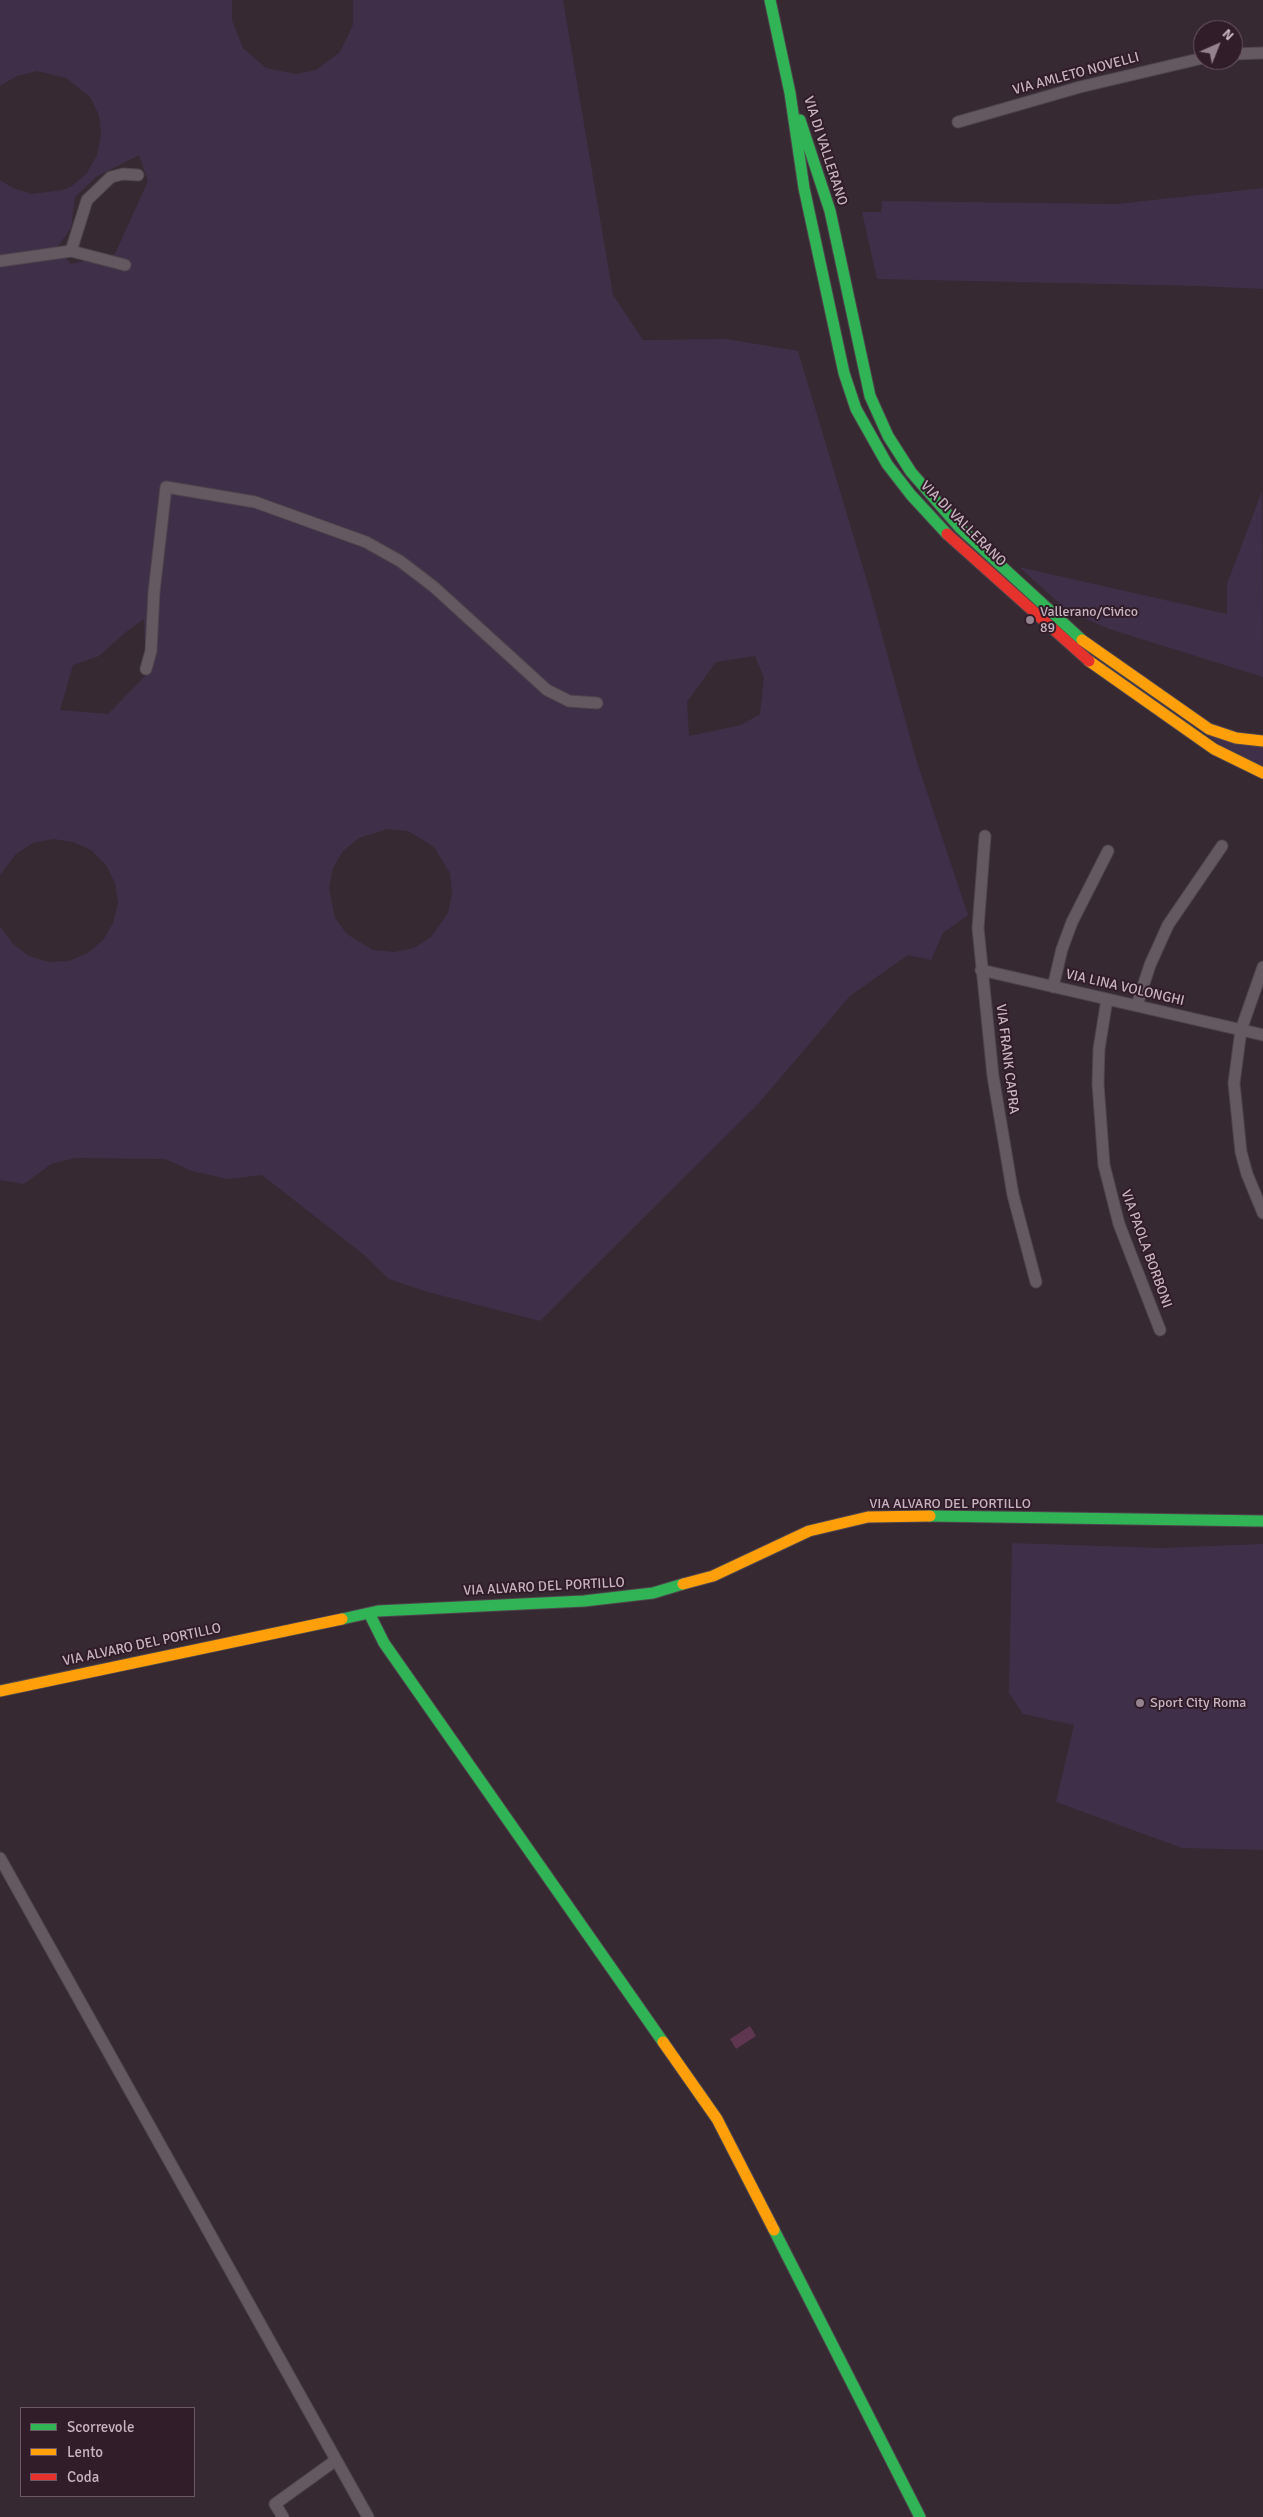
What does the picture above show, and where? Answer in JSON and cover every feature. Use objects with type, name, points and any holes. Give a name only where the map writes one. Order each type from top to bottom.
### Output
[{"type":"street","name":"VIA DI VALLERANO","points":[[770,0],[790,93],[804,188],[848,388],[862,420],[887,464],[936,523],[1077,652],[1214,749],[1241,764],[1263,773]]},
{"type":"street","points":[[1243,54],[1263,53]]},
{"type":"street","name":"VIA AMLETO NOVELLI","points":[[958,122],[1080,87],[1193,60]]},
{"type":"street","name":"VIA DI VALLERANO","points":[[790,93],[823,184],[844,270],[862,366],[870,396],[888,436],[911,472],[960,528],[1071,631],[1105,658],[1209,729],[1236,738],[1263,740]]},
{"type":"street","points":[[71,251],[87,200],[111,177],[123,174],[138,175]]},
{"type":"street","points":[[0,261],[71,251],[125,264]]},
{"type":"street","points":[[146,669],[151,651],[154,592],[166,487],[255,502],[366,542],[400,561],[434,587],[547,690],[569,701],[597,703]]},
{"type":"street","name":"VIA FRANK CAPRA","points":[[985,836],[978,916],[981,970],[1002,1136],[1018,1221],[1036,1282]]},
{"type":"street","points":[[1137,1006],[1150,965],[1168,925],[1222,846]]},
{"type":"street","points":[[1053,987],[1062,949],[1072,922],[1108,851]]},
{"type":"street","points":[[1263,966],[1241,1030],[1234,1083],[1237,1133],[1246,1174],[1263,1213]]},
{"type":"street","name":"VIA LINA VOLONGHI","points":[[981,970],[1263,1035]]},
{"type":"street","name":"VIA PAOLA BORBONI","points":[[1107,999],[1098,1077],[1102,1156],[1119,1224],[1160,1330]]},
{"type":"street","name":"VIA ALVARO DEL PORTILLO","points":[[0,1692],[369,1613],[420,1608],[584,1602],[653,1593],[714,1576],[810,1531],[868,1517],[1263,1521]]},
{"type":"street","points":[[369,1613],[384,1643],[718,2119],[920,2517]]},
{"type":"street","points":[[0,1858],[368,2517]]},
{"type":"street","points":[[283,2517],[275,2504],[336,2460]]},
{"type":"shaded area","points":[[0,0],[232,0],[232,20],[243,48],[266,68],[296,74],[316,70],[340,52],[353,25],[353,0],[563,0],[613,295],[643,340],[726,339],[798,351],[870,591],[916,759],[968,915],[943,933],[931,960],[908,955],[850,996],[759,1103],[540,1321],[424,1291],[389,1279],[363,1254],[262,1175],[228,1179],[192,1171],[165,1159],[75,1158],[51,1164],[24,1184],[0,1180],[0,926],[13,944],[29,956],[49,962],[69,961],[88,953],[103,940],[113,923],[118,903],[115,883],[106,865],[91,850],[73,842],[53,839],[33,843],[16,854],[0,875],[0,180],[13,188],[32,194],[62,190],[72,186],[87,173],[97,155],[101,135],[99,115],[90,97],[66,78],[37,71],[17,76],[0,86]],"holes":[[[139,155],[148,181],[115,254],[71,264],[57,248],[71,228],[75,197],[96,177]],[[144,619],[146,675],[108,714],[60,710],[73,665],[99,656]],[[755,656],[764,678],[760,714],[741,725],[689,736],[687,702],[716,662]],[[388,829],[408,831],[434,847],[450,873],[452,893],[448,913],[431,937],[414,948],[394,952],[373,950],[347,934],[335,918],[329,888],[333,868],[343,851],[359,838]]]},
{"type":"shaded area","points":[[1263,188],[1263,289],[877,279],[862,212],[881,212],[882,201],[1117,204]]},
{"type":"shaded area","points":[[1262,491],[1263,677],[1109,629],[1068,611],[1019,567],[1227,614],[1227,584]]},
{"type":"shaded area","points":[[1199,729],[1263,747],[1263,766],[1221,746]]},
{"type":"shaded area","name":"Sport City Roma","points":[[1012,1543],[1160,1548],[1263,1544],[1263,1850],[1182,1848],[1056,1802],[1074,1725],[1023,1714],[1009,1693]]},
{"type":"shaded area","points":[[750,2026],[756,2036],[736,2049],[730,2039]]},
{"type":"traffic: fast","points":[[770,0],[790,93],[804,188],[844,373],[856,409],[887,464],[911,495],[947,534]]},
{"type":"traffic: fast","points":[[800,120],[830,211],[870,396],[888,436],[911,472],[960,528],[1082,640]]},
{"type":"traffic: fast","points":[[930,1516],[1263,1521]]},
{"type":"traffic: fast","points":[[342,1619],[378,1611],[584,1601],[653,1593],[683,1584]]},
{"type":"traffic: fast","points":[[369,1613],[384,1643],[663,2042]]},
{"type":"traffic: fast","points":[[774,2230],[920,2517]]},
{"type":"traffic: slow","points":[[1082,640],[1209,729],[1236,738],[1263,741]]},
{"type":"traffic: slow","points":[[1089,661],[1214,749],[1263,773]]},
{"type":"traffic: slow","points":[[683,1584],[713,1576],[809,1531],[868,1517],[930,1516]]},
{"type":"traffic: slow","points":[[0,1691],[342,1619]]},
{"type":"traffic: slow","points":[[663,2042],[717,2119],[774,2230]]},
{"type":"traffic: jam","points":[[947,534],[1089,661]]},
{"type":"place","name":"Vallerano/Civico 89","points":[[1030,620]]},
{"type":"place","name":"Sport City Roma","points":[[1140,1703]]}]
